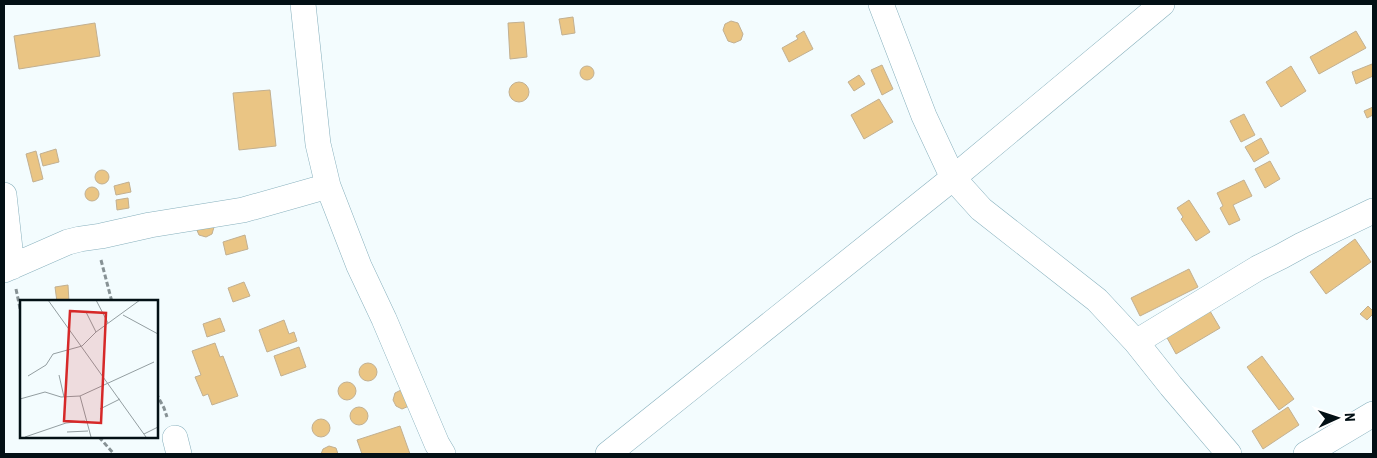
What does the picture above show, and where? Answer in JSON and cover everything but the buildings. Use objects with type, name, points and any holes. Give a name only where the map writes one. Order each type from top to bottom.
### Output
[{"type":"street","points":[[304,4],[318,144],[328,186],[359,266],[443,454]]},
{"type":"street","points":[[881,4],[924,116],[953,178],[981,209],[1097,300],[1136,342],[1229,454]]},
{"type":"street","points":[[608,454],[953,178],[1162,4]]},
{"type":"street","points":[[4,195],[8,268],[68,242],[150,225],[243,210],[328,186]]},
{"type":"street","points":[[1136,342],[1258,268],[1373,211]]},
{"type":"street","points":[[1306,454],[1373,414]]},
{"type":"path","points":[[101,236],[100,258],[111,300]]},
{"type":"path","points":[[100,438],[114,454]]}]
